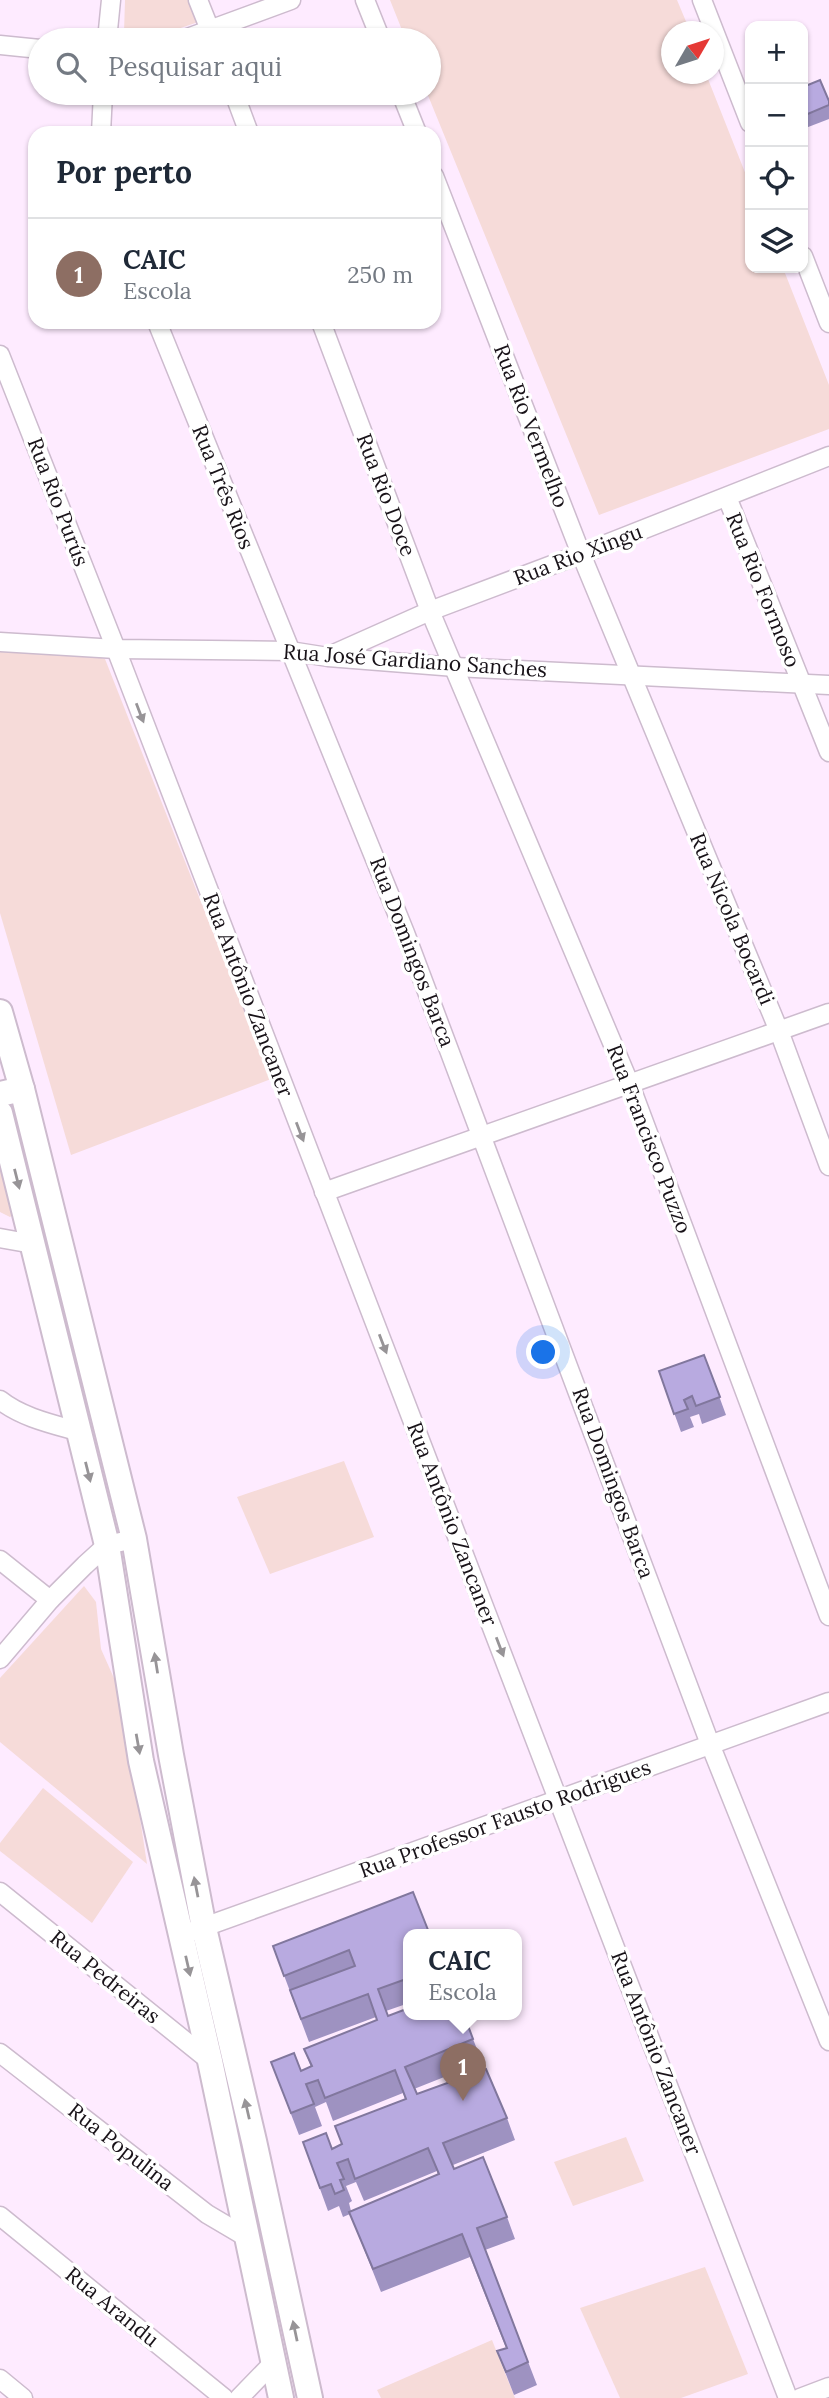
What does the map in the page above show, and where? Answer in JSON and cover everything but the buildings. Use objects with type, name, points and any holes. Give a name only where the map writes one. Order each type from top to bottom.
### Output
[{"type":"main road","points":[[0,1012],[11,1091],[134,1539],[170,1755],[210,2062],[281,2398]]},
{"type":"main road","points":[[0,1113],[107,1545],[141,1760],[254,2141],[310,2398]]},
{"type":"street","points":[[108,28],[111,0]]},
{"type":"street","points":[[198,0],[210,28]]},
{"type":"street","points":[[230,28],[291,0]]},
{"type":"street","points":[[365,0],[376,28]]},
{"type":"street","points":[[702,0],[745,110]]},
{"type":"street","points":[[0,45],[28,48]]},
{"type":"street","points":[[101,126],[102,105]]},
{"type":"street","points":[[238,105],[246,126]]},
{"type":"street","points":[[406,105],[414,126]]},
{"type":"street","name":"Rua Rio Vermelho","points":[[441,194],[629,675]]},
{"type":"street","points":[[808,269],[829,323]]},
{"type":"street","name":"Rua Três Rios","points":[[160,329],[290,651]]},
{"type":"street","name":"Rua Rio Doce","points":[[324,329],[429,611],[455,667]]},
{"type":"street","name":"Rua Rio Purús","points":[[0,355],[116,649]]},
{"type":"street","name":"Rua Rio Xingu","points":[[328,657],[429,611],[829,456]]},
{"type":"street","name":"Rua Rio Formoso","points":[[727,497],[829,752]]},
{"type":"street","name":"Rua José Gardiano Sanches","points":[[0,642],[116,649],[290,651],[328,657],[455,667],[829,684]]},
{"type":"street","name":"Rua Antônio Zancaner","points":[[116,649],[788,2398]]},
{"type":"street","name":"Rua Domingos Barca","points":[[290,651],[355,806],[484,1136],[710,1744],[829,2040]]},
{"type":"street","name":"Rua Francisco Puzzo","points":[[455,667],[629,1085],[829,1616]]},
{"type":"street","name":"Rua Nicola Bocardi","points":[[629,675],[779,1031],[829,1166]]},
{"type":"street","points":[[324,1192],[829,1013]]},
{"type":"street","points":[[0,1238],[33,1244]]},
{"type":"street","points":[[0,1400],[46,1422],[77,1431]]},
{"type":"street","points":[[0,1659],[50,1600],[107,1545],[134,1539]]},
{"type":"street","points":[[0,1560],[50,1600]]},
{"type":"street","name":"Rua Professor Fausto Rodrigues","points":[[192,1931],[829,1702]]},
{"type":"street","name":"Rua Pedreiras","points":[[0,1892],[210,2062]]},
{"type":"street","name":"Rua Populina","points":[[0,2053],[207,2214],[246,2237]]},
{"type":"street","name":"Rua Arandu","points":[[0,2216],[224,2398]]},
{"type":"street","points":[[239,2398],[273,2363]]},
{"type":"street","points":[[0,2379],[23,2398]]},
{"type":"street","points":[[800,2398],[829,2387]]},
{"type":"shaded area","points":[[125,0],[195,0],[204,20],[181,28],[124,28]]},
{"type":"shaded area","points":[[390,0],[677,0],[686,21],[661,21],[661,84],[710,84],[745,172],[745,273],[785,273],[829,385],[829,429],[599,515],[432,105],[441,105],[441,28],[401,28]]},
{"type":"shaded area","points":[[0,650],[84,654],[105,659],[271,1079],[71,1155],[0,913]]},
{"type":"shaded area","points":[[0,1147],[17,1212],[10,1217],[0,1212]]},
{"type":"shaded area","points":[[344,1461],[374,1537],[270,1574],[237,1497]]},
{"type":"shaded area","points":[[84,1586],[96,1602],[101,1649],[121,1694],[147,1864],[0,1742],[0,1678]]},
{"type":"shaded area","points":[[43,1788],[133,1862],[92,1923],[0,1851],[0,1843]]},
{"type":"shaded area","points":[[626,2137],[644,2181],[573,2206],[554,2162]]},
{"type":"shaded area","points":[[705,2267],[748,2374],[681,2398],[620,2398],[580,2308]]},
{"type":"shaded area","points":[[492,2340],[515,2398],[381,2398],[377,2390]]},
{"type":"place","name":"CAIC","points":[[463,2101]]}]
